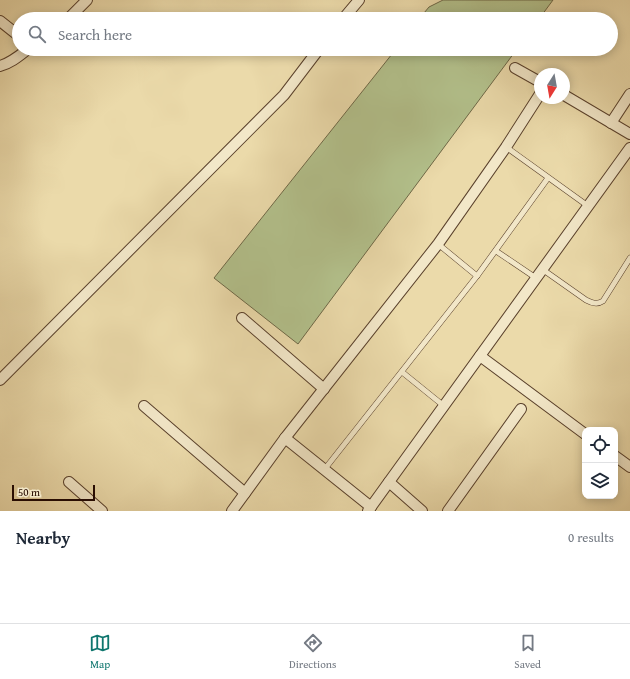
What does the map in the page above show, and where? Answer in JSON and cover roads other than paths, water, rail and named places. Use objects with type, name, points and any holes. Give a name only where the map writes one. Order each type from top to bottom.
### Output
[{"type":"street","points":[[75,12],[88,0]]},
{"type":"street","points":[[350,12],[359,0]]},
{"type":"street","points":[[0,21],[12,30]]},
{"type":"street","points":[[0,66],[6,65],[20,56]]},
{"type":"street","points":[[0,380],[284,95],[314,56]]},
{"type":"street","points":[[515,68],[534,79]]},
{"type":"street","points":[[611,122],[630,94]]},
{"type":"street","points":[[570,98],[630,134]]},
{"type":"street","points":[[232,511],[285,438],[438,244],[534,103]]},
{"type":"street","points":[[285,438],[369,509],[630,148]]},
{"type":"street","points":[[242,318],[324,389]]},
{"type":"street","points":[[480,356],[582,432]]},
{"type":"street","points":[[144,406],[245,493]]},
{"type":"street","points":[[448,511],[521,409]]},
{"type":"street","points":[[618,458],[630,467]]},
{"type":"street","points":[[68,482],[102,511]]},
{"type":"street","points":[[389,482],[422,511]]},
{"type":"lane","points":[[506,146],[588,206]]},
{"type":"lane","points":[[324,470],[477,276],[548,178]]},
{"type":"lane","points":[[438,244],[477,276]]},
{"type":"lane","points":[[496,251],[593,303],[600,303],[603,301],[630,258]]},
{"type":"lane","points":[[402,372],[444,406]]}]
